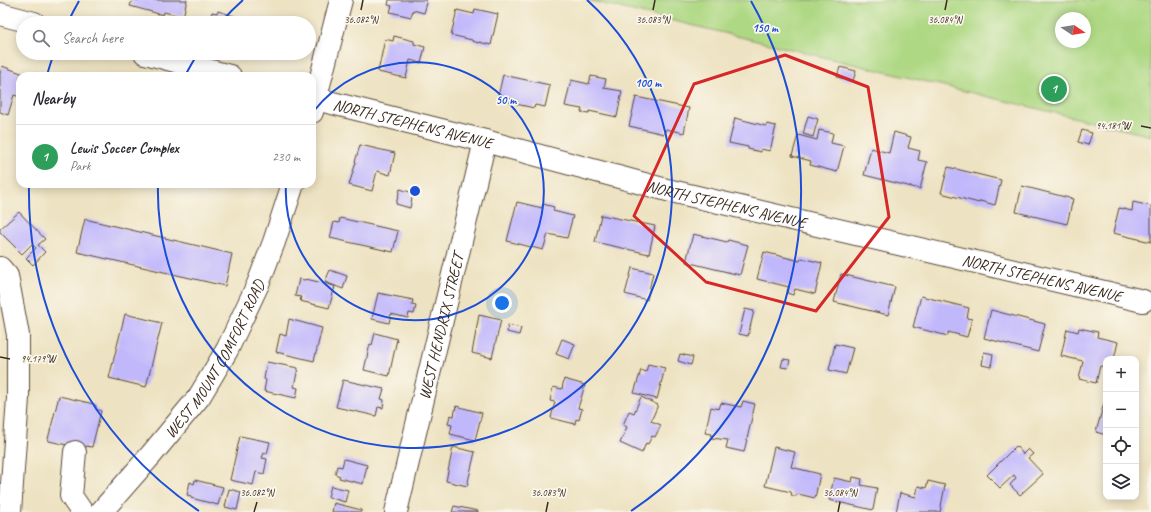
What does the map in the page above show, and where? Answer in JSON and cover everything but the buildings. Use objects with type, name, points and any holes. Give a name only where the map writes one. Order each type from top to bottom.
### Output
[{"type":"street","points":[[316,93],[341,0]]},
{"type":"street","points":[[0,14],[16,18]]},
{"type":"street","points":[[171,60],[215,72]]},
{"type":"street","name":"NORTH STEPHENS AVENUE","points":[[316,105],[485,141],[667,190],[1143,301]]},
{"type":"street","name":"WEST HENDRIX STREET","points":[[396,512],[485,141]]},
{"type":"street","name":"WEST MOUNT COMFORT ROAD","points":[[101,512],[199,397],[227,350],[258,284],[292,188]]},
{"type":"street","points":[[0,268],[7,276],[18,335],[18,398],[10,512]]},
{"type":"street","points":[[75,452],[71,496],[82,512]]},
{"type":"highlighted area","points":[[785,55],[868,87],[889,217],[816,311],[706,282],[634,216],[694,84]]},
{"type":"green space","points":[[587,0],[1151,0],[1151,136]]},
{"type":"place","name":"Lewis Soccer Complex","points":[[1054,89]]}]
